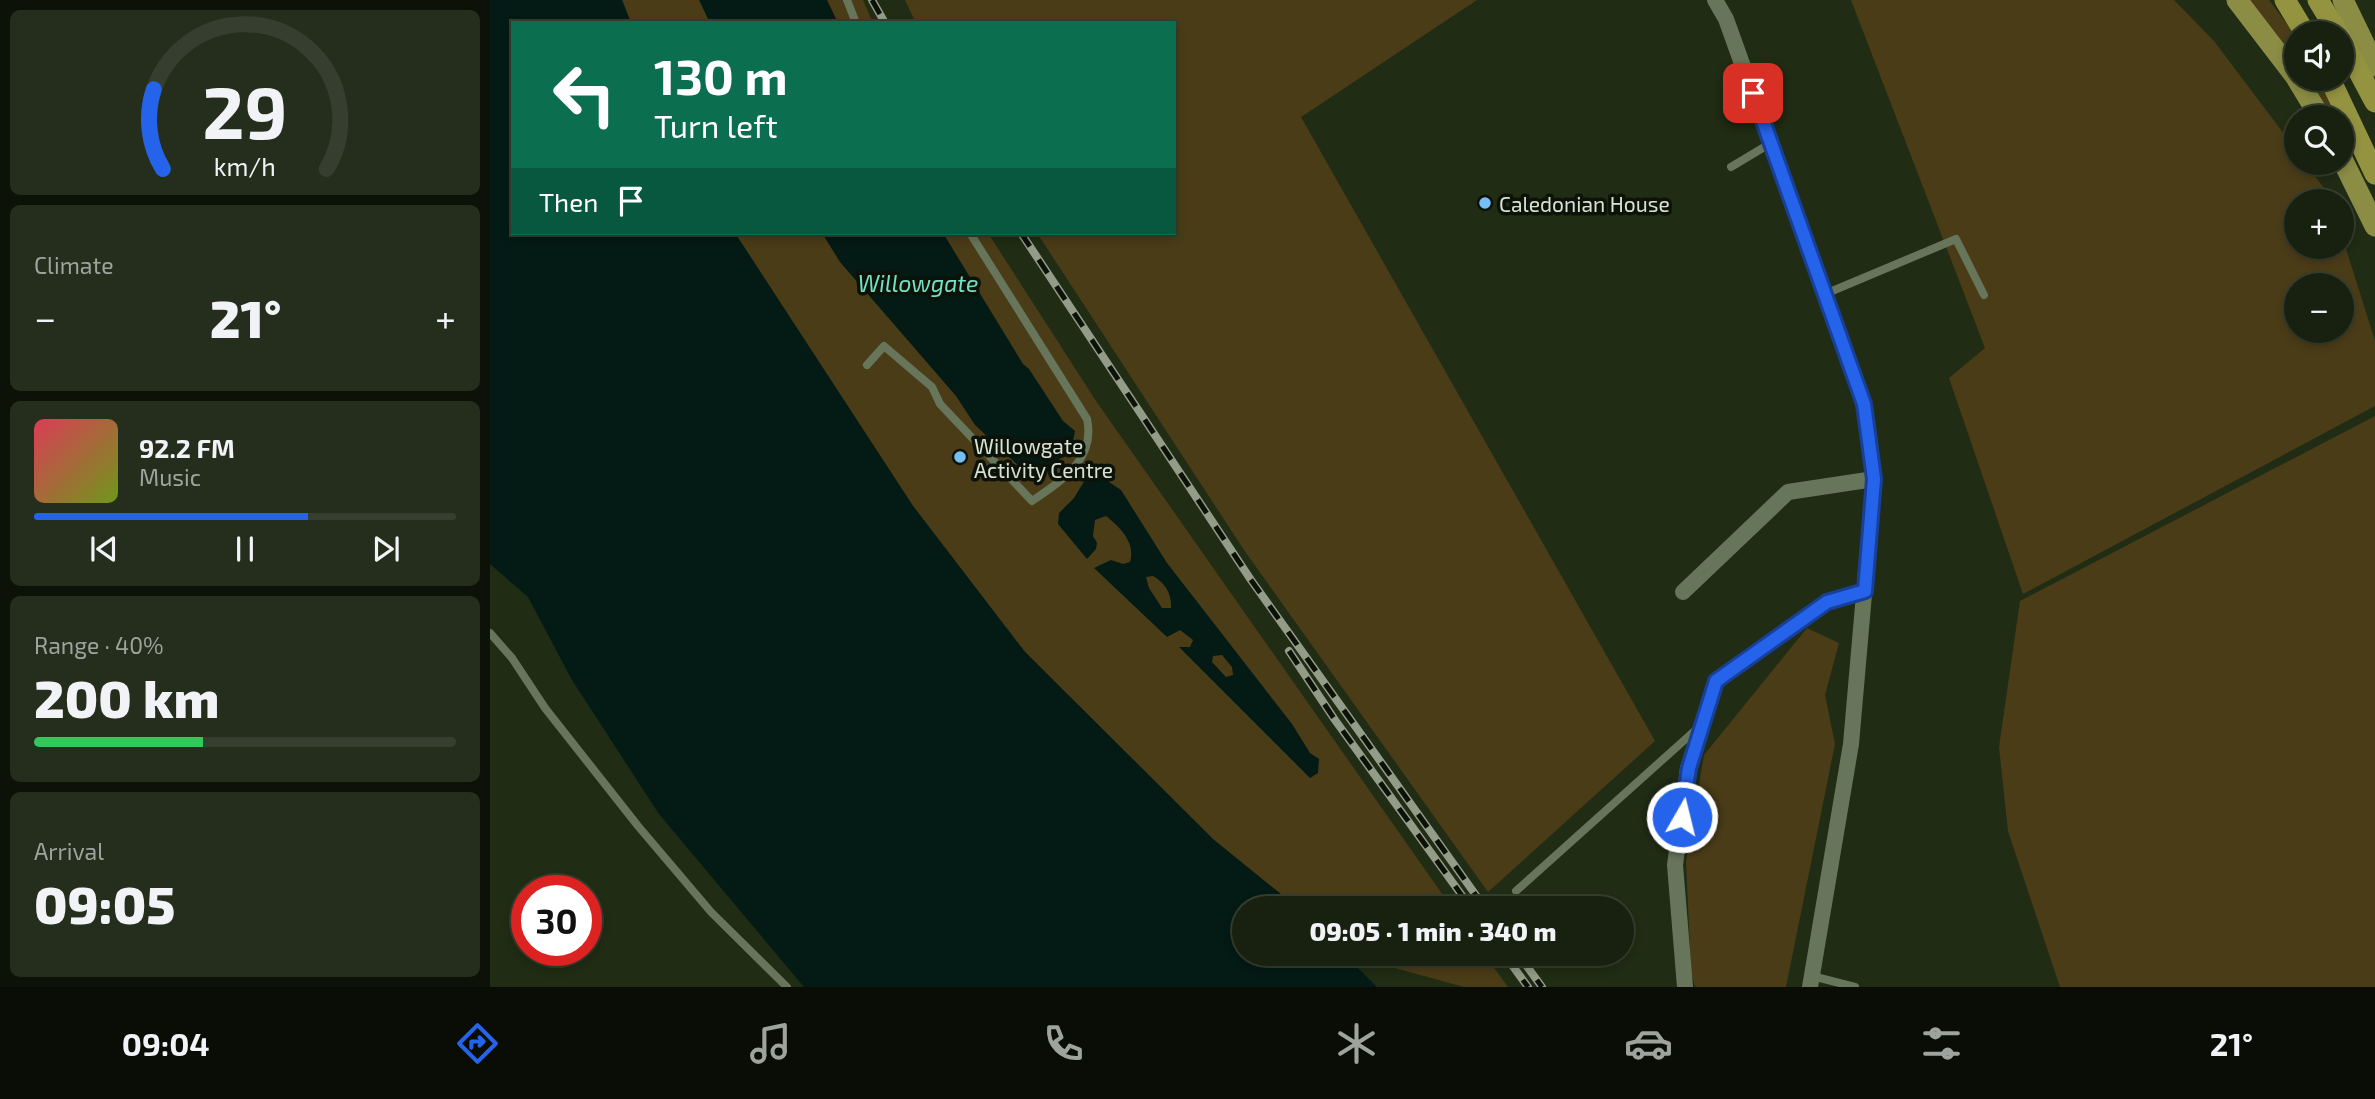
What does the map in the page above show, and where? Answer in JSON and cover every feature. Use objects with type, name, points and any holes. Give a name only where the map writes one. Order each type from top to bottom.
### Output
[{"type":"highway","points":[[2237,0],[2284,61]]},
{"type":"highway","points":[[2285,0],[2298,21]]},
{"type":"highway","points":[[2318,0],[2331,21]]},
{"type":"highway","points":[[2343,0],[2375,66]]},
{"type":"highway","points":[[2354,63],[2375,102]]},
{"type":"highway","points":[[2336,91],[2375,174]]},
{"type":"highway","points":[[2350,175],[2375,226]]},
{"type":"street","points":[[1715,0],[1726,19],[1864,404],[1874,479],[1851,744],[1811,982]]},
{"type":"street","points":[[1683,592],[1788,492],[1874,479]]},
{"type":"street","points":[[1685,987],[1675,865],[1689,768],[1716,681],[1827,602],[1865,591]]},
{"type":"lane","points":[[847,0],[855,21]]},
{"type":"lane","points":[[1731,167],[1771,143]]},
{"type":"lane","points":[[867,365],[884,346],[932,387],[940,404],[1032,501],[1072,472],[1088,445],[1090,432],[1087,419],[971,235]]},
{"type":"lane","points":[[1825,294],[1956,239],[1984,295]]},
{"type":"lane","points":[[490,633],[512,658],[545,708],[638,826],[711,912],[787,987]]},
{"type":"lane","points":[[1516,891],[1703,723]]},
{"type":"lane","points":[[1811,982],[1855,987]]},
{"type":"shaded area","points":[[622,0],[863,0],[872,21],[630,21]]},
{"type":"shaded area","points":[[905,0],[1477,0],[1301,117],[1655,741],[1488,892],[1244,550],[1038,235],[1176,235],[1176,21],[915,21]]},
{"type":"shaded area","points":[[1851,0],[2174,0],[2214,41],[2284,134],[2284,175],[2314,175],[2325,189],[2284,189],[2284,259],[2349,259],[2354,273],[2284,273],[2284,343],[2354,343],[2354,274],[2375,341],[2375,406],[2023,594],[1949,378],[1985,348]]},
{"type":"shaded area","points":[[2244,0],[2269,0],[2285,21],[2284,52]]},
{"type":"shaded area","points":[[2312,91],[2330,91],[2337,105],[2322,105]]},
{"type":"shaded area","points":[[736,235],[989,235],[1096,401],[1444,896],[1283,896],[1214,840],[1025,652],[913,506]]},
{"type":"shaded area","points":[[2375,416],[2375,987],[2060,987],[2008,831],[1999,747],[2020,601]]},
{"type":"shaded area","points":[[1807,628],[1839,643],[1825,695],[1835,744],[1786,987],[1695,987],[1691,972],[1686,861],[1704,755]]},
{"type":"shaded area","points":[[1388,966],[1493,966],[1508,987],[1464,987]]},
{"type":"water","points":[[490,0],[622,0],[630,21],[511,21],[511,235],[736,235],[913,506],[1025,652],[1214,840],[1283,896],[1232,896],[1232,966],[1356,966],[1377,987],[804,987],[659,814],[572,680],[528,597],[490,564]]},
{"type":"water","points":[[699,0],[827,0],[837,21],[709,21]]},
{"type":"water","name":"Willowgate","points":[[823,235],[944,235],[1023,364],[1063,421],[1075,431],[1071,452],[1037,473],[1023,470],[975,425],[956,396],[840,262]]},
{"type":"water","points":[[1100,466],[1109,482],[1121,490],[1167,563],[1292,724],[1310,753],[1319,759],[1318,773],[1310,778],[1179,647],[1190,647],[1193,640],[1180,630],[1167,637],[1094,568],[1111,560],[1123,564],[1130,562],[1129,542],[1116,525],[1106,516],[1095,520],[1093,536],[1097,543],[1096,549],[1087,559],[1058,524],[1059,513],[1074,498],[1093,467]],"holes":[[[1153,576],[1167,589],[1171,608],[1162,608],[1149,588],[1146,577]],[[1222,655],[1232,667],[1233,675],[1226,677],[1212,662],[1213,656]]]},
{"type":"railway","points":[[872,0],[884,21]]},
{"type":"railway","points":[[1022,235],[1251,580],[1476,896]]},
{"type":"railway","points":[[1289,651],[1335,720],[1462,896]]},
{"type":"railway","points":[[1513,966],[1528,987]]},
{"type":"railway","points":[[1527,966],[1542,987]]},
{"type":"place","name":"Caledonian House","points":[[1485,203]]},
{"type":"place","name":"Willowgate Activity Centre","points":[[960,457]]},
{"type":"route","points":[[1682,817],[1689,768],[1716,681],[1827,602],[1865,591],[1874,479],[1864,404],[1753,93]]}]
